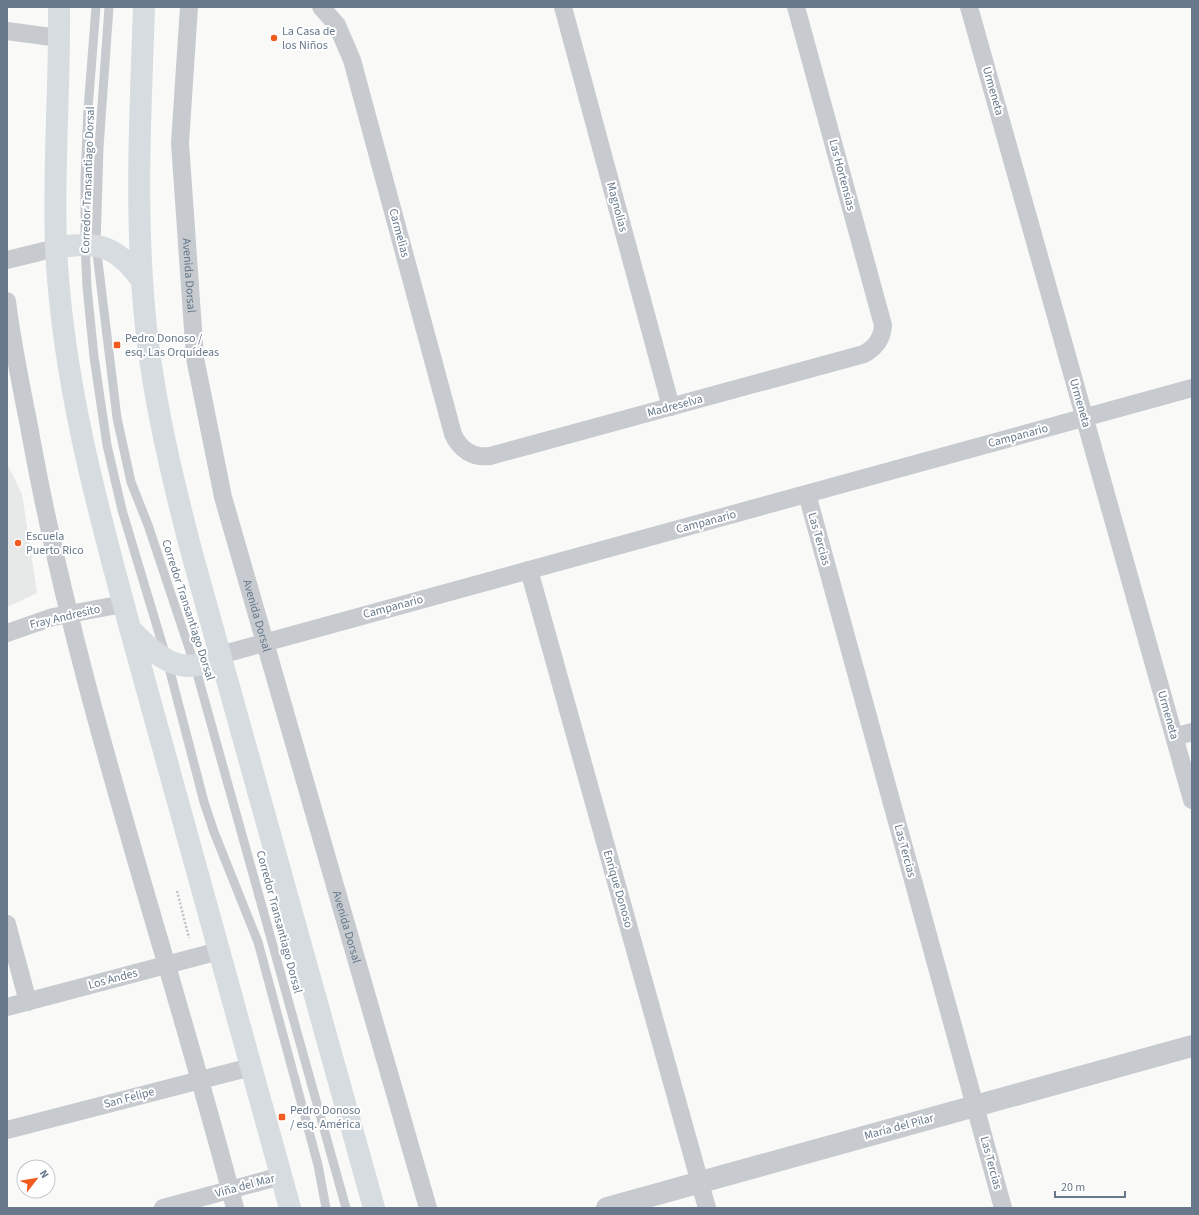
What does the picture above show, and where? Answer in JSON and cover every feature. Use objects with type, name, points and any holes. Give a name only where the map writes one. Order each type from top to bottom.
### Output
[{"type":"main road","points":[[58,7],[59,38],[56,248],[61,302],[78,426],[123,604],[290,1208]]},
{"type":"main road","points":[[144,7],[138,190],[142,281],[148,343],[167,454],[178,502],[220,655],[374,1208]]},
{"type":"main road","points":[[56,248],[90,244],[114,252],[130,264],[142,281]]},
{"type":"main road","points":[[130,628],[156,654],[184,666],[195,666],[211,661],[220,655]]},
{"type":"street","name":"Avenida Dorsal","points":[[189,7],[180,143],[195,358],[223,497],[428,1208]]},
{"type":"street","name":"Magnolias","points":[[563,7],[671,407]]},
{"type":"street","name":"Las Hortensias","points":[[796,7],[883,325],[882,334],[878,342]]},
{"type":"street","name":"Urmeneta","points":[[969,7],[1192,800]]},
{"type":"street","name":"Carmelias","points":[[329,9],[352,60],[453,434],[456,442],[468,453]]},
{"type":"street","points":[[7,31],[59,38]]},
{"type":"street","points":[[7,260],[56,248]]},
{"type":"street","points":[[7,301],[43,507],[69,613],[235,1208]]},
{"type":"street","name":"Madreselva","points":[[468,453],[482,457],[490,456],[671,407],[864,354],[872,349],[878,342]]},
{"type":"street","name":"Campanario","points":[[220,655],[1192,388]]},
{"type":"street","name":"Las Tercias","points":[[807,494],[1004,1208]]},
{"type":"street","name":"Enrique Donoso","points":[[529,570],[707,1208]]},
{"type":"street","name":"Fray Andresito","points":[[7,633],[34,623],[69,613],[123,604]]},
{"type":"street","points":[[1175,737],[1192,732]]},
{"type":"street","points":[[7,924],[28,1002]]},
{"type":"street","name":"Los Andes","points":[[7,1007],[219,950]]},
{"type":"street","name":"María del Pilar","points":[[607,1208],[1192,1046]]},
{"type":"street","name":"San Felipe","points":[[7,1130],[252,1067]]},
{"type":"street","name":"Viña del Mar","points":[[163,1208],[281,1176]]},
{"type":"lane","name":"Corredor Transantiago Dorsal","points":[[96,7],[85,171],[90,244],[117,418],[131,482],[148,525],[195,666],[346,1208]]},
{"type":"lane","name":"Corredor Transantiago Dorsal","points":[[109,7],[87,287],[94,357],[107,445],[122,510],[167,660],[204,802],[258,942],[316,1158],[326,1208]]},
{"type":"shaded area","name":"Escuela Puerto Rico","points":[[7,464],[22,494],[37,593],[7,607]]},
{"type":"place","name":"La Casa de los Niños","points":[[274,38]]},
{"type":"place","name":"Pedro Donoso / esq. Las Orquídeas","points":[[117,345]]},
{"type":"place","name":"Escuela Puerto Rico","points":[[18,543]]},
{"type":"place","name":"Pedro Donoso / esq. América","points":[[282,1117]]}]
